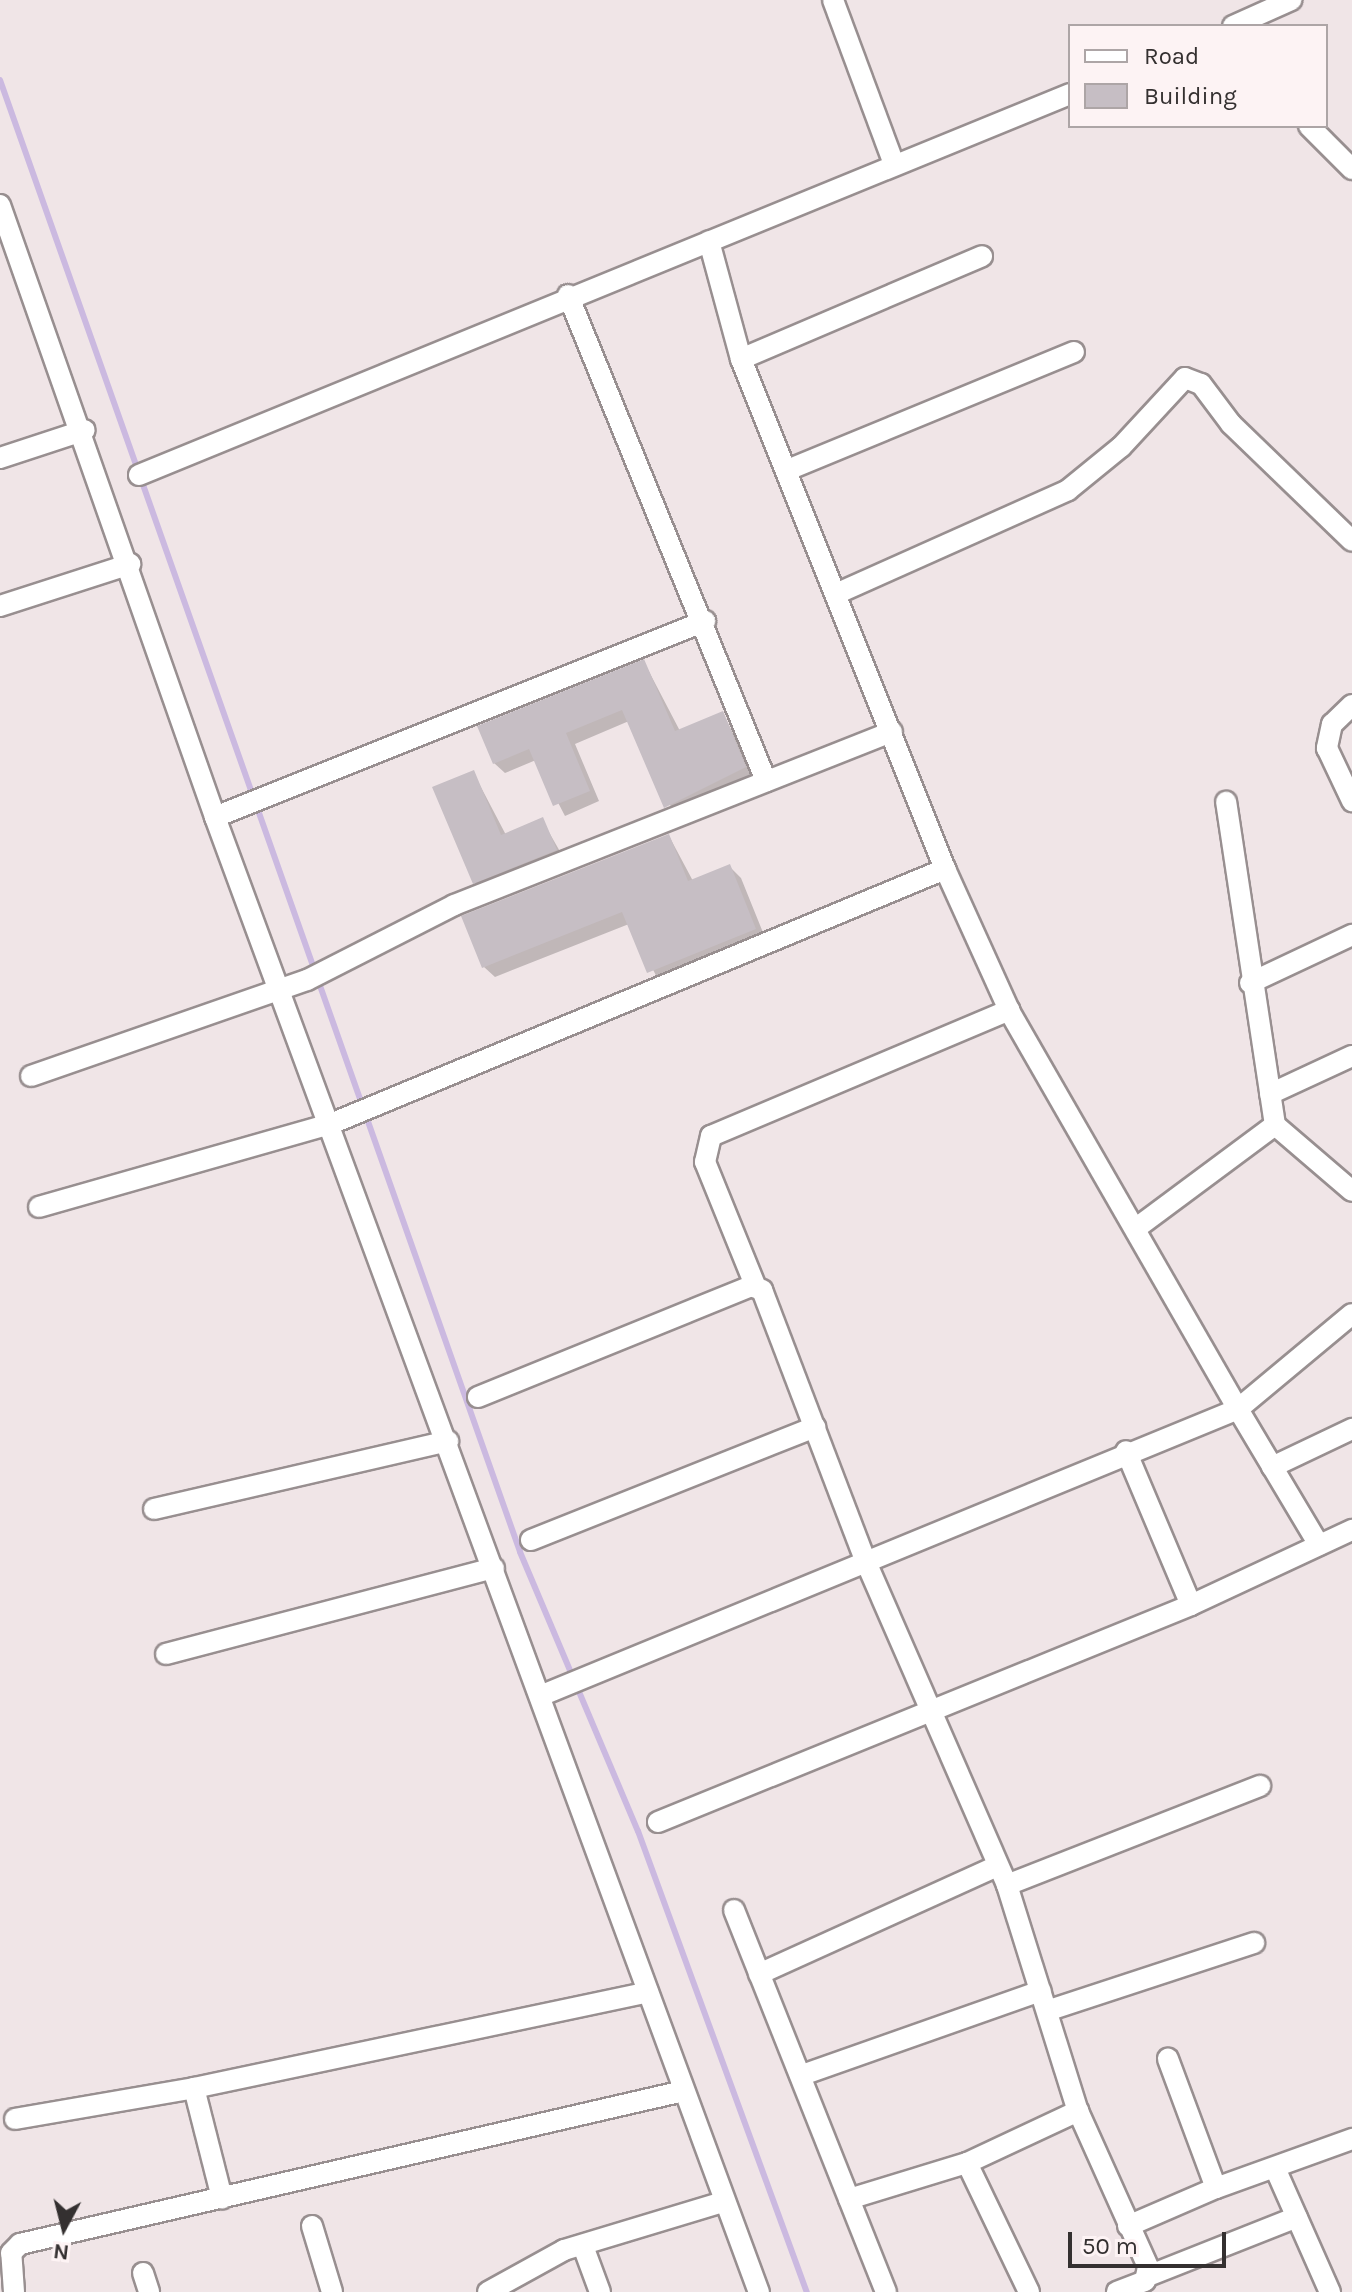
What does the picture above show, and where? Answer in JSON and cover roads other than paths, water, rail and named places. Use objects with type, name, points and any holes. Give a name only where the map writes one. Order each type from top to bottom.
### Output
[{"type":"street","points":[[833,0],[894,164]]},
{"type":"street","points":[[1237,24],[1291,0]]},
{"type":"street","points":[[139,475],[568,295],[1068,95]]},
{"type":"street","points":[[1311,128],[1352,169]]},
{"type":"street","points":[[0,205],[85,430],[215,817],[283,989],[348,1117],[448,1441],[494,1568],[548,1693],[648,1992],[723,2202],[759,2292]]},
{"type":"street","points":[[709,241],[741,359],[790,469],[945,869],[1009,1010],[1139,1226],[1238,1409],[1319,1545]]},
{"type":"street","points":[[741,359],[982,256]]},
{"type":"street","points":[[568,295],[705,621],[766,781]]},
{"type":"street","points":[[790,469],[1074,352]]},
{"type":"street","points":[[838,593],[1068,490],[1121,447],[1185,378],[1201,384],[1231,424],[1352,541]]},
{"type":"street","points":[[0,458],[85,430]]},
{"type":"street","points":[[0,606],[130,564]]},
{"type":"street","points":[[215,817],[259,804],[705,621]]},
{"type":"street","points":[[1352,705],[1332,724],[1327,748],[1352,801]]},
{"type":"street","points":[[31,1076],[307,980],[454,905],[892,732]]},
{"type":"street","points":[[1226,802],[1250,983],[1275,1125],[1352,1191]]},
{"type":"street","points":[[39,1207],[348,1117],[945,869]]},
{"type":"street","points":[[1250,983],[1352,935]]},
{"type":"street","points":[[1009,1010],[711,1136],[705,1162],[815,1427],[866,1562],[1007,1885],[1078,2111],[1148,2276]]},
{"type":"street","points":[[1270,1094],[1352,1056]]},
{"type":"street","points":[[1139,1226],[1275,1125]]},
{"type":"street","points":[[478,1397],[755,1285]]},
{"type":"street","points":[[548,1693],[1126,1451],[1238,1409],[1352,1314]]},
{"type":"street","points":[[531,1540],[815,1427]]},
{"type":"street","points":[[1272,1467],[1352,1429]]},
{"type":"street","points":[[154,1509],[448,1441]]},
{"type":"street","points":[[1126,1451],[1191,1605]]},
{"type":"street","points":[[658,1822],[929,1708],[1191,1605],[1352,1530]]},
{"type":"street","points":[[166,1654],[494,1568]]},
{"type":"street","points":[[1007,1885],[1260,1786]]},
{"type":"street","points":[[759,1974],[997,1866]]},
{"type":"street","points":[[734,1910],[886,2292]]},
{"type":"street","points":[[802,2075],[1045,2000],[1254,1943]]},
{"type":"street","points":[[15,2119],[194,2088],[648,1992]]},
{"type":"street","points":[[1168,2059],[1216,2188]]},
{"type":"street","points":[[194,2088],[222,2198]]},
{"type":"street","points":[[14,2292],[11,2253],[20,2244],[683,2091]]},
{"type":"street","points":[[849,2199],[967,2163],[1078,2111]]},
{"type":"street","points":[[1128,2226],[1216,2188],[1352,2139]]},
{"type":"street","points":[[967,2163],[1029,2292]]},
{"type":"street","points":[[1275,2168],[1330,2292]]},
{"type":"street","points":[[488,2292],[583,2246],[723,2202]]},
{"type":"street","points":[[1117,2292],[1148,2276],[1297,2217]]},
{"type":"street","points":[[312,2226],[332,2292]]},
{"type":"street","points":[[583,2246],[600,2292]]},
{"type":"waterway","points":[[0,80],[520,1552],[638,1831],[807,2292]]}]
